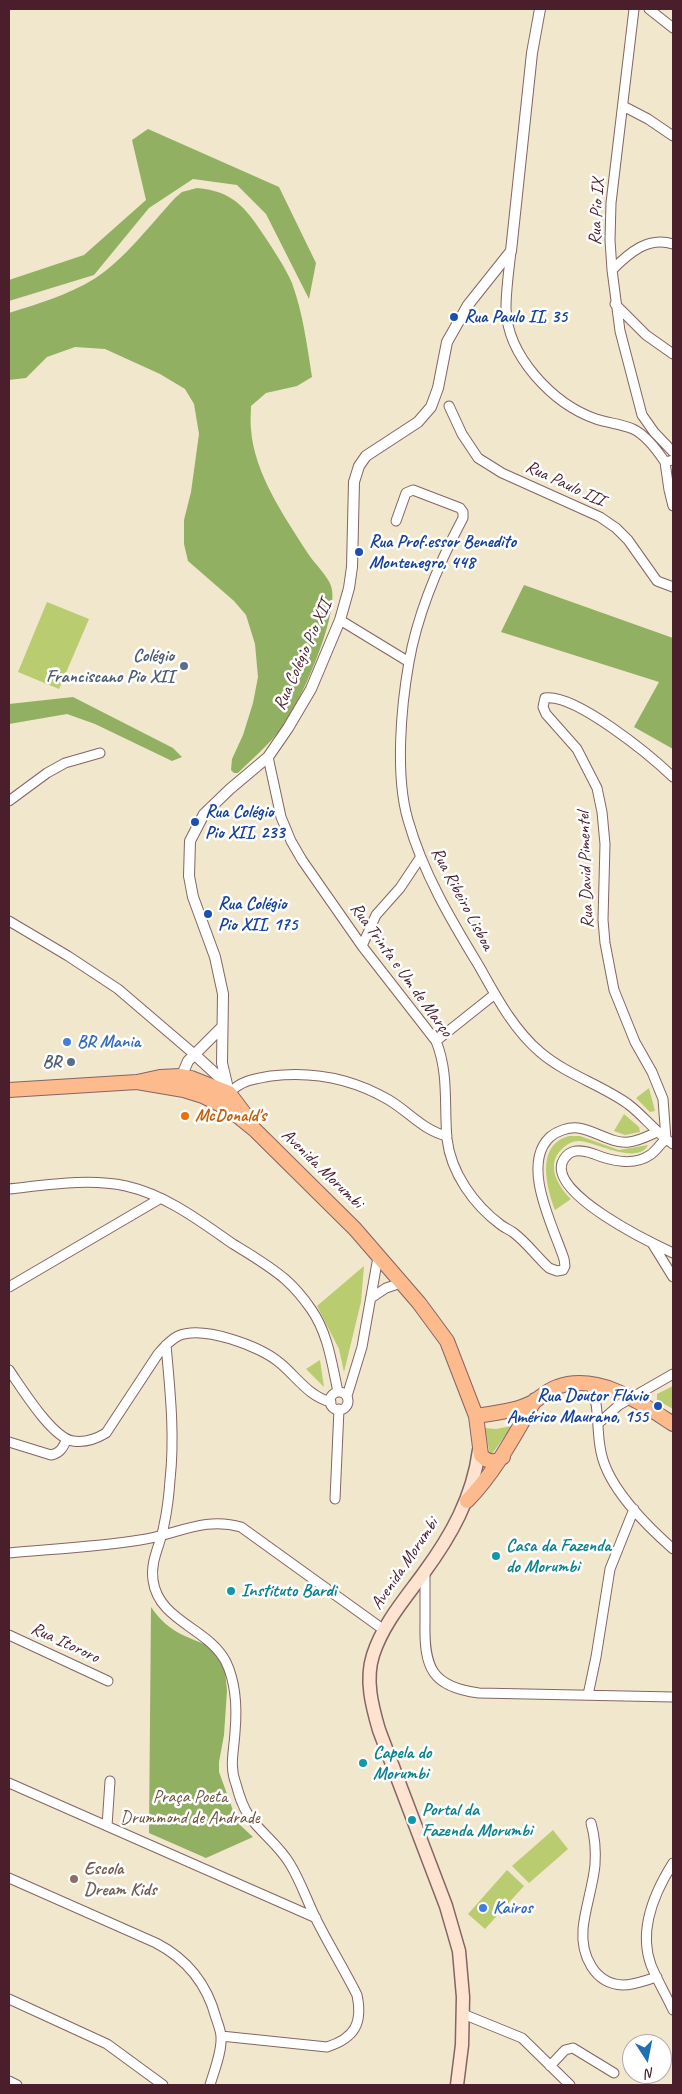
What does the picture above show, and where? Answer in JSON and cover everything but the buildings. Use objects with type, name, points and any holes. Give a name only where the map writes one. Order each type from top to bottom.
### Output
[{"type":"main road","name":"Avenida Morumbi","points":[[9,1090],[137,1082],[180,1085],[218,1102],[255,1130],[356,1229],[419,1303],[447,1341],[476,1416],[479,1450],[476,1474],[467,1501],[425,1572],[384,1630],[373,1656],[370,1678],[373,1712],[454,1930],[462,1978],[463,2014],[457,2085]]},
{"type":"main road","points":[[180,1085],[217,1097],[230,1093]]},
{"type":"main road","name":"Avenida Morumbi","points":[[230,1093],[255,1130]]},
{"type":"main road","points":[[476,1416],[514,1409],[535,1400],[546,1392],[570,1383],[613,1390],[633,1398],[673,1424]]},
{"type":"main road","points":[[467,1501],[489,1477],[503,1457],[535,1400]]},
{"type":"main road","points":[[514,1409],[520,1415],[522,1423]]},
{"type":"main road","points":[[479,1450],[485,1459],[490,1461],[503,1457]]},
{"type":"street","points":[[540,9],[532,53],[506,310],[520,353],[538,380],[567,405],[596,419],[634,429],[669,461],[666,472],[673,506]]},
{"type":"street","name":"Rua Pio IX","points":[[634,9],[611,203],[610,240],[612,270],[615,304],[625,353],[642,415],[654,432],[673,452]]},
{"type":"street","points":[[648,9],[673,28]]},
{"type":"street","points":[[623,106],[648,119],[673,136]]},
{"type":"street","points":[[612,270],[627,255],[650,243],[673,244]]},
{"type":"street","name":"Rua Colégio Pio XII","points":[[230,1093],[222,1063],[223,994],[220,975],[193,897],[189,876],[190,841],[196,826],[204,814],[230,788],[268,757],[311,689],[340,620],[349,588],[352,567],[354,482],[359,466],[366,456],[418,422],[431,407],[438,388],[447,342],[468,305],[511,251]]},
{"type":"street","points":[[615,304],[646,335],[673,354]]},
{"type":"street","name":"Rua Paulo III","points":[[449,406],[462,434],[478,458],[502,473],[600,517],[616,528],[634,547],[657,580],[673,587]]},
{"type":"street","points":[[634,429],[641,422],[642,415]]},
{"type":"street","name":"Rua Ribeiro Lisboa","points":[[396,521],[406,493],[413,490],[460,508],[463,512],[463,518],[436,574],[420,615],[405,683],[401,786],[407,819],[420,858],[438,895],[495,994],[520,1031],[540,1052],[563,1069],[630,1105],[670,1142]]},
{"type":"street","points":[[340,620],[409,662]]},
{"type":"street","name":"Rua David Pimentel","points":[[670,1142],[663,1099],[652,1072],[635,1042],[614,990],[602,920],[605,844],[602,812],[597,788],[577,749],[546,714],[543,706],[545,698],[559,698],[586,712],[624,737],[673,777]]},
{"type":"street","points":[[9,801],[64,763],[100,753]]},
{"type":"street","name":"Rua Trinta e Um de Março","points":[[268,757],[281,817],[290,840],[362,946],[436,1041],[446,1085],[447,1136],[453,1163],[460,1179],[468,1190],[500,1224],[514,1233],[549,1268],[557,1271],[563,1270],[565,1266],[557,1237],[544,1203],[538,1174],[538,1157],[543,1144],[556,1132],[578,1128],[621,1142],[636,1141],[657,1132]]},
{"type":"street","points":[[362,946],[376,915],[400,888],[420,858]]},
{"type":"street","points":[[9,921],[68,956],[118,989],[219,1077],[230,1093],[242,1082],[250,1080],[287,1074],[323,1076],[367,1088],[391,1101],[434,1132],[447,1136]]},
{"type":"street","points":[[436,1041],[495,994]]},
{"type":"street","points":[[180,1085],[188,1061],[222,1027]]},
{"type":"street","points":[[670,1142],[648,1156],[634,1160],[620,1161],[588,1152],[572,1152],[566,1155],[561,1168],[564,1179],[578,1196],[611,1219],[673,1253]]},
{"type":"street","points":[[9,1189],[89,1182],[125,1186],[161,1198],[181,1209],[287,1281],[312,1310],[330,1353],[338,1392]]},
{"type":"street","points":[[9,1287],[161,1198]]},
{"type":"street","points":[[652,1243],[673,1277]]},
{"type":"street","points":[[9,1370],[43,1417],[58,1434],[71,1441],[93,1440],[106,1433],[166,1345],[185,1334],[216,1336],[242,1342],[268,1355],[311,1393],[331,1402],[333,1407],[339,1409],[346,1406],[348,1401],[347,1396],[362,1347],[378,1257]]},
{"type":"street","points":[[371,1298],[386,1288],[401,1283]]},
{"type":"street","points":[[166,1345],[172,1427],[170,1478],[164,1527],[153,1565],[153,1580],[156,1592],[160,1601],[174,1616],[197,1630],[214,1645],[227,1665],[233,1684],[236,1710],[231,1761],[233,1778],[248,1815],[289,1862],[300,1881],[316,1918],[357,1995],[359,2015],[354,2029],[342,2041],[327,2046],[221,2036]]},
{"type":"street","points":[[599,1422],[613,1409],[673,1374]]},
{"type":"street","points":[[591,1385],[595,1396],[601,1451],[606,1471],[634,1509],[673,1549]]},
{"type":"street","points":[[331,1402],[333,1395],[338,1392],[347,1396]]},
{"type":"street","points":[[335,1499],[339,1409]]},
{"type":"street","points":[[9,1442],[51,1456],[58,1454],[67,1439]]},
{"type":"street","points":[[588,1695],[610,1569],[634,1509]]},
{"type":"street","points":[[9,1553],[114,1543],[161,1536],[209,1523],[221,1522],[241,1528],[384,1630]]},
{"type":"street","points":[[425,1572],[424,1648],[430,1666],[446,1684],[462,1691],[479,1693],[673,1697]]},
{"type":"street","name":"Rua Itororo","points":[[9,1635],[108,1681]]},
{"type":"street","points":[[107,1826],[110,1781]]},
{"type":"street","points":[[9,1783],[316,1918]]},
{"type":"street","points":[[590,1823],[595,1851],[583,1930],[583,1942],[587,1958],[597,1974],[610,1982],[626,1985],[657,1977]]},
{"type":"street","points":[[673,1863],[648,1918],[647,1942],[650,1964],[673,2010]]},
{"type":"street","points":[[9,1878],[156,1942],[177,1955],[193,1971],[205,1990],[214,2011],[221,2036],[210,2085]]},
{"type":"street","points":[[9,1999],[108,2044],[163,2085]]},
{"type":"street","points":[[463,2014],[522,2038],[570,2085]]},
{"type":"street","points":[[550,2066],[565,2050],[573,2048],[614,2073]]},
{"type":"street","points":[[9,2081],[17,2085]]},
{"type":"green space","points":[[148,129],[279,187],[316,263],[309,299],[266,214],[237,185],[193,179],[149,208],[94,275],[9,301],[9,280],[84,255],[146,200],[132,140]]},
{"type":"green space","points":[[197,188],[229,197],[245,210],[279,259],[296,294],[312,377],[297,386],[266,393],[251,406],[251,429],[258,462],[271,494],[307,552],[324,573],[331,586],[332,598],[326,633],[295,706],[278,733],[238,773],[234,773],[231,770],[232,759],[243,735],[253,703],[258,677],[255,644],[246,615],[234,601],[188,561],[184,544],[184,520],[191,492],[199,434],[194,404],[185,389],[160,374],[105,349],[75,347],[47,357],[26,378],[9,380],[9,313],[41,303],[94,279],[126,252],[175,198],[182,192]]},
{"type":"green space","points":[[524,585],[673,638],[673,749],[634,727],[659,682],[501,632]]},
{"type":"green space","points":[[47,602],[89,619],[59,689],[18,672]]},
{"type":"green space","points":[[73,697],[173,748],[182,757],[172,761],[95,724],[67,714],[9,724],[9,704]]},
{"type":"green space","points":[[649,1088],[655,1111],[650,1112],[636,1098]]},
{"type":"green space","points":[[624,1114],[639,1127],[640,1132],[625,1135],[614,1131]]},
{"type":"green space","points":[[569,1136],[580,1136],[619,1150],[648,1145],[642,1151],[625,1153],[586,1142],[579,1141],[568,1144],[557,1155],[554,1161],[554,1168],[558,1182],[571,1199],[555,1210],[549,1189],[546,1167],[552,1148],[559,1141]]},
{"type":"green space","points":[[364,1266],[361,1302],[344,1372],[339,1349],[317,1306]]},
{"type":"green space","points":[[320,1360],[324,1387],[306,1369]]},
{"type":"green space","points":[[673,1386],[673,1409],[657,1400],[657,1394]]},
{"type":"green space","points":[[512,1426],[490,1455],[485,1428],[496,1429]]},
{"type":"green space","name":"Praça Poeta Drummond de Andrade","points":[[151,1607],[172,1629],[217,1649],[225,1671],[227,1691],[219,1772],[235,1816],[240,1825],[253,1837],[206,1858],[149,1833]]},
{"type":"green space","points":[[553,1830],[568,1849],[529,1883],[512,1866]]},
{"type":"green space","points":[[507,1870],[524,1886],[485,1929],[468,1914]]},
{"type":"place","name":"Rua Paulo II, 35","points":[[454,317]]},
{"type":"place","name":"Rua Prof.essor Benedito Montenegro, 448","points":[[359,552]]},
{"type":"place","name":"Colégio Franciscano Pio XII","points":[[184,666]]},
{"type":"place","name":"Rua Colégio Pio XII, 233","points":[[195,822]]},
{"type":"place","name":"Rua Colégio Pio XII, 175","points":[[208,914]]},
{"type":"place","name":"BR Mania","points":[[67,1042]]},
{"type":"place","name":"BR","points":[[71,1062]]},
{"type":"place","name":"McDonald's","points":[[185,1116]]},
{"type":"place","name":"Rua Doutor Flávio Américo Maurano, 155","points":[[658,1406]]},
{"type":"place","name":"Casa da Fazenda do Morumbi","points":[[496,1556]]},
{"type":"place","name":"Instituto Bardi","points":[[231,1591]]},
{"type":"place","name":"Capela do Morumbi","points":[[363,1763]]},
{"type":"place","name":"Portal da Fazenda Morumbi","points":[[412,1820]]},
{"type":"place","name":"Escola Dream Kids","points":[[74,1879]]},
{"type":"place","name":"Kairos","points":[[483,1908]]}]
